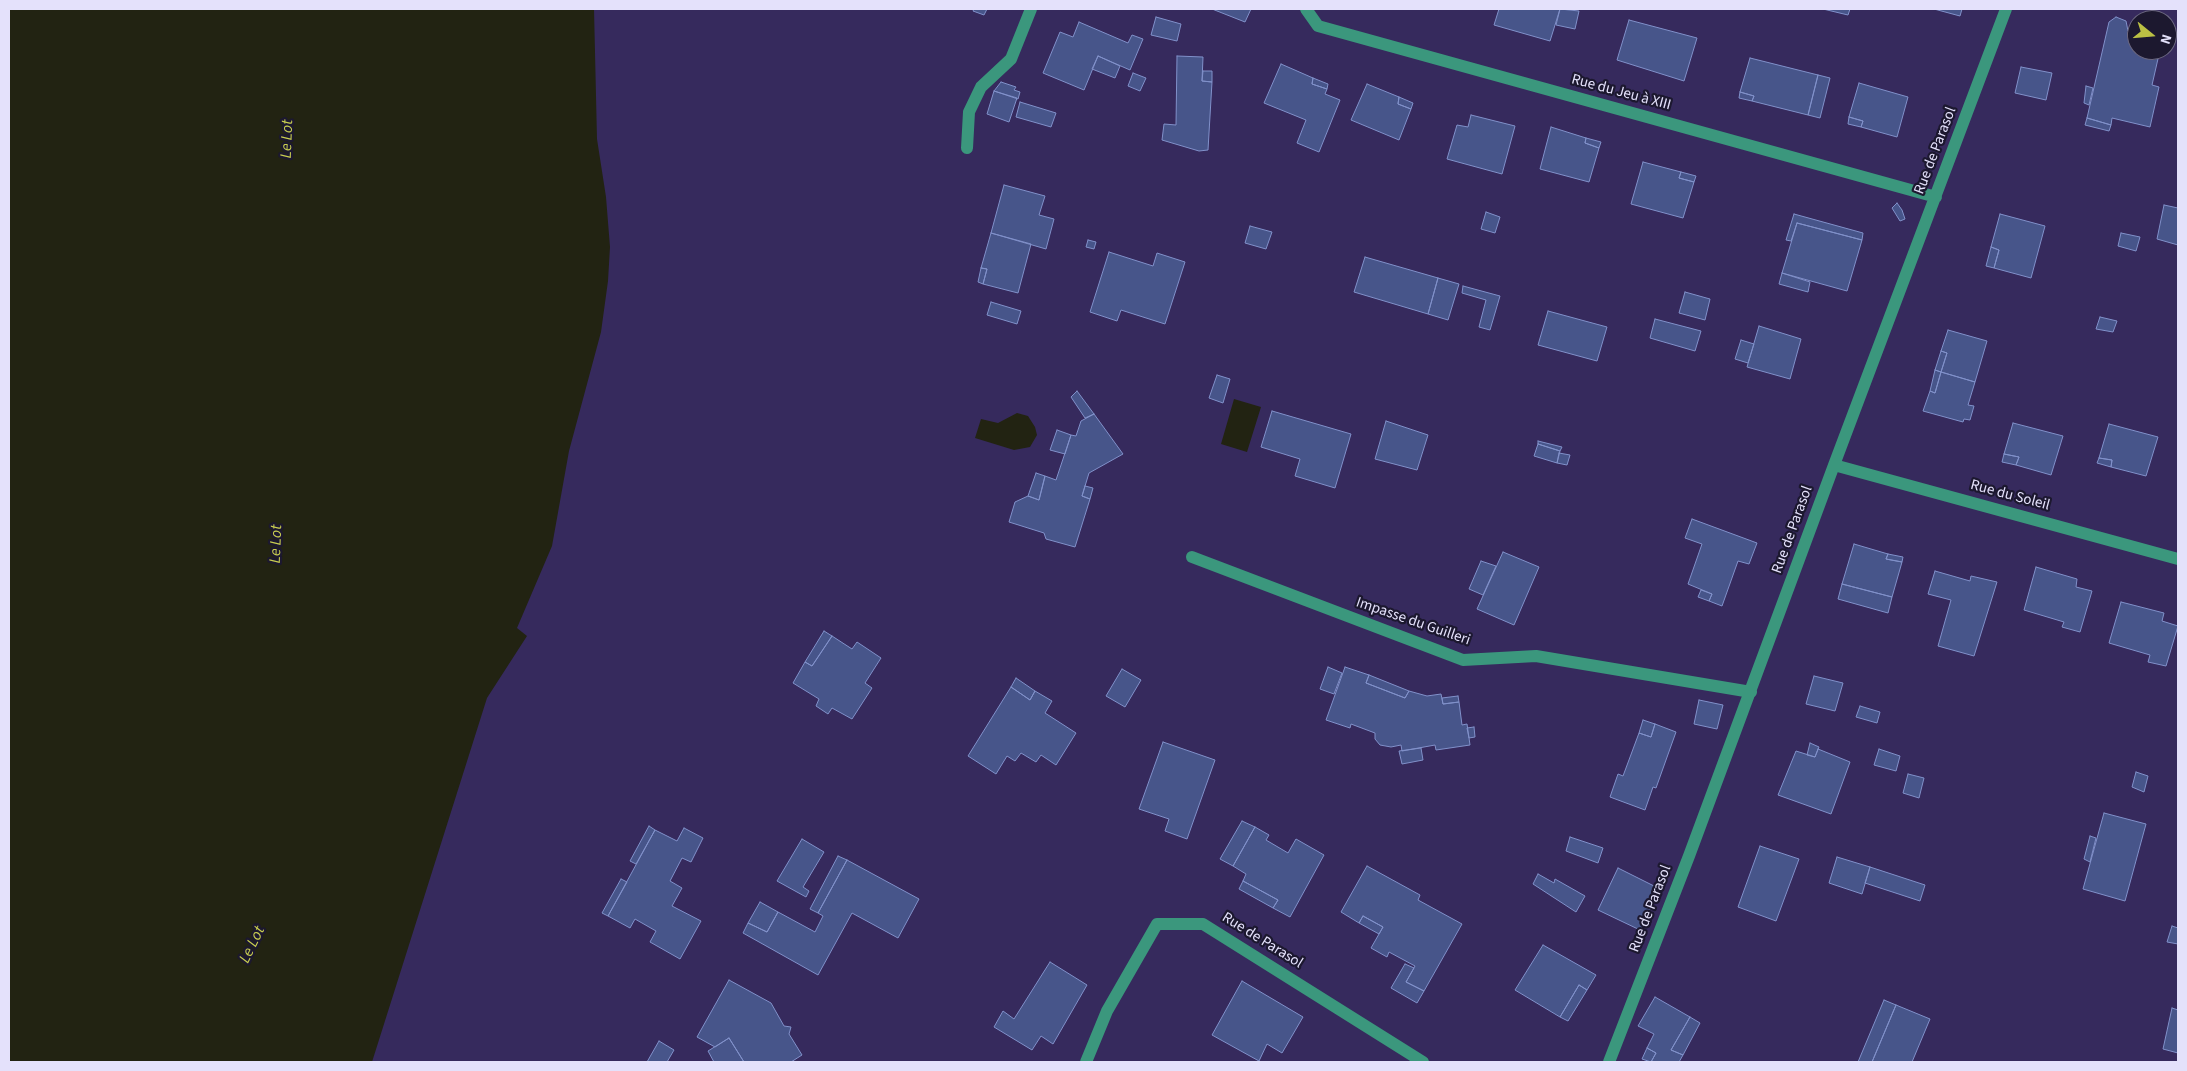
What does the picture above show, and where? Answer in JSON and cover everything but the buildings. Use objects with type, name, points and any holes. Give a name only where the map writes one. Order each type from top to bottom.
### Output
[{"type":"street","points":[[967,148],[969,112],[980,87],[1011,59],[1031,9]]},
{"type":"street","name":"Rue du Jeu à XIII","points":[[1306,9],[1318,26],[1936,197]]},
{"type":"street","name":"Rue de Parasol","points":[[1609,1062],[1751,692],[1834,465],[2006,9]]},
{"type":"street","name":"Rue du Soleil","points":[[1834,465],[2178,559]]},
{"type":"street","name":"Impasse du Guilleri","points":[[1192,557],[1463,660],[1536,656],[1751,692]]},
{"type":"street","name":"Rue de Parasol","points":[[1086,1062],[1107,1011],[1157,924],[1203,924],[1423,1062]]},
{"type":"water","name":"Le Lot","points":[[9,9],[594,9],[597,139],[606,197],[610,247],[608,281],[601,332],[569,451],[552,546],[517,628],[527,636],[487,698],[372,1062],[9,1062]]},
{"type":"water","points":[[1234,399],[1261,407],[1247,452],[1221,444]]},
{"type":"water","points":[[1017,413],[1028,416],[1035,427],[1037,435],[1030,447],[1014,450],[975,438],[981,419],[998,423]]}]
